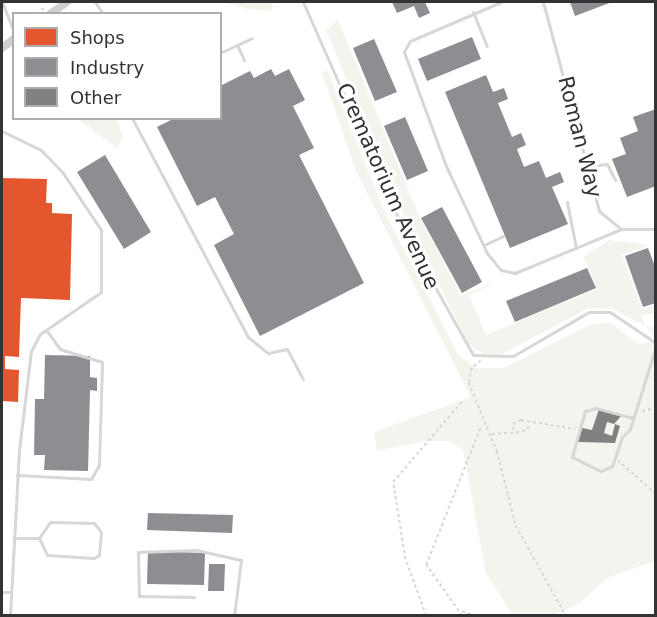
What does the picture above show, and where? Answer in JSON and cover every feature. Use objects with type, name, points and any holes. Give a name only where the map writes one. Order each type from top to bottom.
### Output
[{"type":"main road","points":[[53,12],[67,2]]},
{"type":"lane","points":[[2,2],[12,26]]},
{"type":"lane","name":"Crematorium Avenue","points":[[303,2],[406,235],[464,345],[487,358]]},
{"type":"lane","points":[[501,2],[473,12],[410,41],[404,52],[484,245],[495,265],[515,273],[621,229],[656,229]]},
{"type":"lane","name":"Roman Way","points":[[543,2],[599,212],[621,229]]},
{"type":"lane","points":[[473,12],[487,46]]},
{"type":"lane","points":[[222,52],[252,39]]},
{"type":"lane","points":[[237,45],[244,60]]},
{"type":"lane","points":[[133,120],[248,337],[268,353],[287,349],[303,379]]},
{"type":"lane","points":[[2,132],[41,150],[63,173],[101,230],[101,292],[47,331],[31,351],[17,475],[10,615]]},
{"type":"lane","points":[[587,166],[607,164],[615,180]]},
{"type":"lane","points":[[567,202],[576,248]]},
{"type":"lane","points":[[484,245],[502,236]]},
{"type":"lane","points":[[487,358],[513,357],[589,312],[610,312],[656,344],[633,418],[615,458],[601,471],[577,464],[572,457],[585,411],[596,408],[633,418]]},
{"type":"lane","points":[[17,475],[91,478],[99,465],[102,362],[60,349],[47,331]]},
{"type":"lane","points":[[50,522],[94,524],[101,532],[99,555],[94,558],[47,555],[39,538],[50,522]]},
{"type":"lane","points":[[14,538],[39,538]]},
{"type":"lane","points":[[194,597],[139,596],[138,552],[196,550],[241,561],[242,588],[234,615]]},
{"type":"lane","points":[[2,592],[11,592]]},
{"type":"path","points":[[487,358],[469,375],[491,434],[516,526],[566,615]]},
{"type":"path","points":[[426,615],[405,559],[393,482],[463,400]]},
{"type":"path","points":[[634,413],[656,408]]},
{"type":"path","points":[[513,430],[513,424],[521,420],[531,425],[579,430]]},
{"type":"path","points":[[491,434],[531,425]]},
{"type":"path","points":[[475,615],[462,610],[426,565],[481,426]]},
{"type":"path","points":[[615,458],[656,494]]},
{"type":"path","points":[[462,610],[462,615]]},
{"type":"shaded area","points":[[222,2],[270,2],[273,6],[271,11],[247,9]]},
{"type":"shaded area","points":[[338,20],[420,218],[461,295],[497,281],[469,295],[486,335],[597,289],[584,257],[609,240],[650,245],[622,255],[642,309],[655,305],[655,314],[641,315],[646,327],[613,309],[589,308],[502,354],[483,354],[469,344],[400,207],[326,30]]},
{"type":"shaded area","points":[[327,70],[385,213],[459,356],[476,368],[504,368],[591,324],[610,323],[639,344],[655,341],[655,561],[607,578],[579,604],[553,615],[513,615],[486,573],[463,450],[449,441],[425,441],[377,451],[374,432],[471,397],[356,171],[322,72]]},
{"type":"shaded area","points":[[79,120],[116,120],[123,136],[118,149]]},
{"type":"shaded area","points":[[655,326],[655,339],[646,327]]},
{"type":"building: Shops","points":[[2,178],[47,179],[46,203],[52,203],[52,213],[72,214],[70,300],[21,298],[19,357],[5,356],[5,369],[19,370],[18,402],[2,401]]},
{"type":"building: Industry","points":[[392,2],[425,2],[430,13],[419,18],[414,6],[397,13]]},
{"type":"building: Industry","points":[[570,2],[612,2],[575,16]]},
{"type":"building: Industry","points":[[472,37],[481,59],[427,81],[418,59]]},
{"type":"building: Industry","points":[[374,39],[397,92],[375,101],[353,48]]},
{"type":"building: Industry","points":[[271,69],[275,76],[289,69],[305,100],[293,106],[314,148],[299,155],[364,283],[260,336],[214,245],[234,234],[215,197],[197,206],[157,127],[171,120],[222,120],[222,85],[250,71],[254,78]]},
{"type":"building: Industry","points":[[486,75],[493,92],[504,88],[508,99],[498,103],[512,137],[521,133],[526,145],[517,149],[524,167],[539,161],[546,178],[560,172],[564,182],[552,187],[568,224],[510,248],[445,92]]},
{"type":"building: Industry","points":[[656,109],[656,186],[627,197],[612,159],[626,154],[620,138],[638,131],[633,117]]},
{"type":"building: Industry","points":[[405,117],[428,171],[407,180],[384,126]]},
{"type":"building: Industry","points":[[105,155],[151,232],[124,249],[77,172]]},
{"type":"building: Industry","points":[[442,207],[482,282],[462,293],[421,218]]},
{"type":"building: Industry","points":[[648,248],[656,269],[656,303],[643,307],[625,256]]},
{"type":"building: Industry","points":[[587,268],[596,288],[515,322],[506,301]]},
{"type":"building: Industry","points":[[45,355],[90,356],[90,377],[97,378],[97,391],[90,390],[88,471],[44,470],[45,455],[34,455],[35,399],[44,399]]},
{"type":"building: Industry","points":[[148,513],[233,515],[232,533],[147,530]]},
{"type":"building: Industry","points":[[148,551],[205,553],[204,585],[147,584]]},
{"type":"building: Industry","points":[[209,564],[225,564],[224,591],[208,591]]},
{"type":"building: Other","points":[[599,409],[622,415],[614,424],[607,422],[604,433],[612,436],[615,424],[620,426],[615,443],[578,442],[582,428],[592,430]]}]
